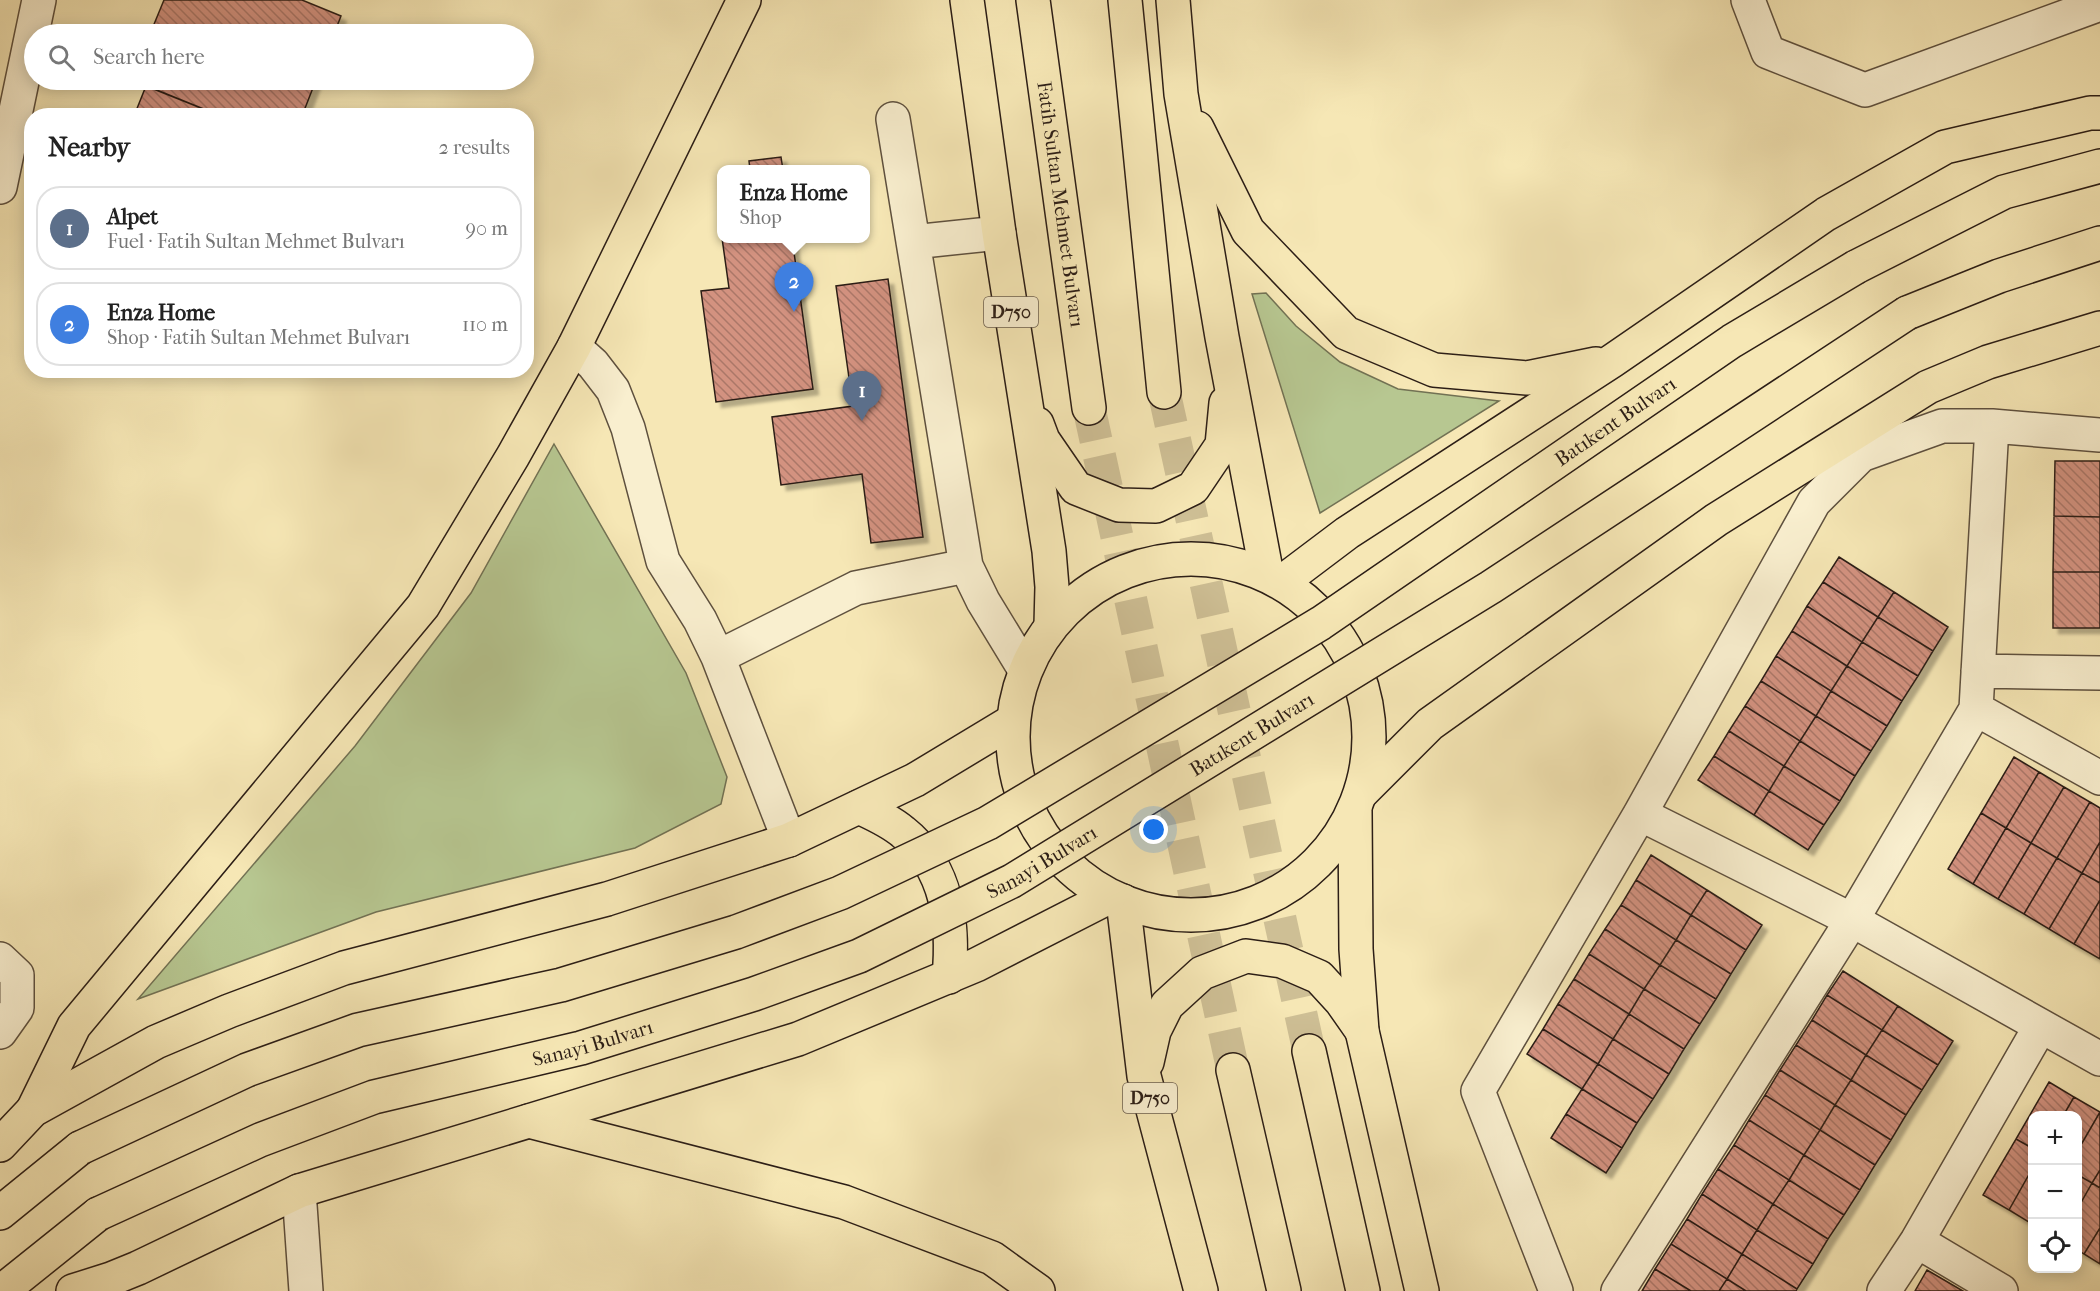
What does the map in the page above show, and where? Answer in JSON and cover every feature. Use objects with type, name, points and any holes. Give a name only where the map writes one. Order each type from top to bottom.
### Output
[{"type":"main road","points":[[0,1145],[33,1110],[74,1026],[423,606],[513,456],[574,347],[744,0]]},
{"type":"main road","name":"D750","points":[[967,0],[999,233],[1049,551],[1052,587],[1051,625]]},
{"type":"main road","name":"Fatih Sultan Mehmet Bulvarı","points":[[1032,0],[1089,408]]},
{"type":"main road","points":[[1125,0],[1164,392]]},
{"type":"main road","points":[[1173,0],[1180,94],[1222,337],[1274,578]]},
{"type":"main road","points":[[1180,94],[1248,231],[1346,333],[1434,370],[1527,378],[1612,361]]},
{"type":"main road","points":[[1274,578],[1612,361],[1826,214],[1945,147],[2090,113],[2100,113]]},
{"type":"main road","name":"Batıkent Bulvarı","points":[[0,1213],[80,1148],[247,1070],[358,1030],[561,985],[736,932],[840,893],[988,823],[1321,623],[1732,341],[1856,267],[2004,192],[2100,166]]},
{"type":"main road","name":"Batıkent Bulvarı","points":[[1181,779],[1491,587],[1907,313],[1999,276],[2100,243]]},
{"type":"main road","points":[[1422,1291],[1362,1031],[1356,949],[1359,798],[1370,730],[1357,669],[1318,609],[1274,578],[1216,559],[1154,561],[1097,584],[1051,625],[1025,670],[1013,721],[1018,782],[1043,838],[1074,872],[1116,899],[1168,915],[1230,913],[1288,889],[1334,847],[1359,798],[1430,724],[1716,520],[1928,387],[1988,362],[2100,328]]},
{"type":"main road","points":[[1021,374],[1043,440],[1076,488],[1119,505],[1156,506],[1192,488],[1222,445],[1227,396],[1222,337]]},
{"type":"main road","points":[[33,1110],[156,1042],[229,1011],[344,968],[607,899],[789,840],[915,780],[1013,721]]},
{"type":"main road","name":"Sanayi Bulvarı","points":[[2,1291],[98,1214],[260,1140],[374,1097],[581,1048],[754,994],[859,956],[1012,881],[1181,779]]},
{"type":"main road","points":[[859,807],[883,818],[905,833],[925,856],[941,882],[950,916],[949,977]]},
{"type":"main road","points":[[74,1291],[111,1285],[299,1191],[798,1039],[949,977],[1116,899]]},
{"type":"main road","name":"D750","points":[[1116,899],[1144,1076],[1201,1291]]},
{"type":"main road","points":[[1144,1076],[1154,1031],[1167,1005],[1202,973],[1246,956],[1282,961],[1319,977],[1341,1001],[1362,1031]]},
{"type":"main road","points":[[1309,1052],[1363,1291]]},
{"type":"main road","points":[[1233,1070],[1284,1291]]},
{"type":"main road","points":[[529,1121],[844,1202],[992,1258],[1038,1291]]},
{"type":"street","points":[[34,24],[39,0]]},
{"type":"street","points":[[1748,0],[1768,52],[1865,90],[2100,4]]},
{"type":"street","points":[[1,181],[24,71]]},
{"type":"street","points":[[893,119],[966,566],[983,602],[1025,670]]},
{"type":"street","points":[[913,242],[999,233]]},
{"type":"street","points":[[574,347],[593,364],[613,390],[628,428],[663,561],[700,620],[718,657],[789,840]]},
{"type":"street","points":[[1556,1291],[1478,1091],[1640,814],[1814,502],[1861,455],[1942,426],[1992,426],[2100,435]]},
{"type":"street","points":[[1618,1291],[1852,920],[1976,709],[1992,426]]},
{"type":"street","points":[[718,657],[856,588],[966,566]]},
{"type":"street","points":[[1978,672],[2100,673]]},
{"type":"street","points":[[1976,709],[2100,778]]},
{"type":"street","points":[[1640,814],[1852,920],[2100,1059]]},
{"type":"street","points":[[0,959],[17,975],[17,1008],[0,1032]]},
{"type":"street","points":[[1884,1291],[1917,1241],[2040,1027]]},
{"type":"street","points":[[299,1191],[306,1291]]},
{"type":"street","points":[[1917,1241],[2001,1291]]},
{"type":"green space","points":[[1266,293],[1296,326],[1340,362],[1398,389],[1499,401],[1320,513],[1252,294]]},
{"type":"green space","points":[[554,444],[686,673],[727,777],[721,804],[635,848],[376,912],[138,999],[355,746],[471,593]]},
{"type":"building","points":[[164,0],[302,0],[341,16],[338,24],[154,24]]},
{"type":"building","points":[[144,90],[156,90],[201,108],[137,108]]},
{"type":"building","points":[[157,90],[312,90],[305,108],[201,108]]},
{"type":"building","points":[[781,157],[782,165],[749,165],[749,161]]},
{"type":"building","points":[[723,243],[793,243],[813,389],[716,402],[701,291],[729,288]]},
{"type":"building","points":[[888,279],[923,537],[871,543],[862,474],[781,485],[772,417],[853,406],[836,286]]},
{"type":"building","points":[[2055,461],[2100,461],[2100,517],[2054,516]]},
{"type":"building","points":[[2054,516],[2100,517],[2100,572],[2053,572]]},
{"type":"building","points":[[1839,557],[1894,592],[1878,617],[1823,582]]},
{"type":"building","points":[[2053,572],[2100,572],[2100,628],[2053,628]]},
{"type":"building","points":[[1823,582],[1878,617],[1862,642],[1807,606]]},
{"type":"building","points":[[1894,592],[1948,627],[1933,651],[1878,617]]},
{"type":"building","points":[[1807,606],[1862,642],[1847,666],[1792,631]]},
{"type":"building","points":[[1878,617],[1933,651],[1918,676],[1862,642]]},
{"type":"building","points":[[1792,631],[1847,666],[1831,691],[1776,656]]},
{"type":"building","points":[[1862,642],[1918,676],[1902,701],[1847,666]]},
{"type":"building","points":[[1776,656],[1831,691],[1816,716],[1761,681]]},
{"type":"building","points":[[1847,666],[1902,701],[1887,726],[1831,691]]},
{"type":"building","points":[[1761,681],[1816,716],[1800,741],[1745,706]]},
{"type":"building","points":[[1831,691],[1887,726],[1871,751],[1816,716]]},
{"type":"building","points":[[1745,706],[1800,741],[1784,766],[1729,731]]},
{"type":"building","points":[[1816,716],[1871,751],[1855,776],[1800,741]]},
{"type":"building","points":[[1729,731],[1784,766],[1769,791],[1714,756]]},
{"type":"building","points":[[1800,741],[1855,776],[1840,801],[1784,766]]},
{"type":"building","points":[[1714,756],[1769,791],[1754,815],[1698,780]]},
{"type":"building","points":[[2014,757],[2039,772],[2006,828],[1981,813]]},
{"type":"building","points":[[1784,766],[1840,801],[1824,825],[1769,791]]},
{"type":"building","points":[[2039,772],[2064,787],[2031,843],[2006,828]]},
{"type":"building","points":[[2064,787],[2090,802],[2057,858],[2031,843]]},
{"type":"building","points":[[1769,791],[1824,825],[1808,850],[1754,815]]},
{"type":"building","points":[[2090,802],[2100,808],[2100,842],[2082,873],[2057,858]]},
{"type":"building","points":[[1981,813],[2006,828],[1973,884],[1948,869]]},
{"type":"building","points":[[2006,828],[2031,843],[1998,899],[1973,884]]},
{"type":"building","points":[[2100,842],[2100,883],[2082,873]]},
{"type":"building","points":[[2031,843],[2057,858],[2024,914],[1998,899]]},
{"type":"building","points":[[1651,855],[1707,890],[1691,915],[1636,880]]},
{"type":"building","points":[[2057,858],[2082,873],[2049,929],[2024,914]]},
{"type":"building","points":[[2082,873],[2100,883],[2100,900],[2074,944],[2049,929]]},
{"type":"building","points":[[1636,880],[1691,915],[1676,940],[1621,905]]},
{"type":"building","points":[[1707,890],[1762,925],[1746,950],[1691,915]]},
{"type":"building","points":[[2100,900],[2100,959],[2074,944]]},
{"type":"building","points":[[1621,905],[1676,940],[1660,965],[1605,929]]},
{"type":"building","points":[[1691,915],[1746,950],[1731,974],[1676,940]]},
{"type":"building","points":[[1605,929],[1660,965],[1644,989],[1589,954]]},
{"type":"building","points":[[1676,940],[1731,974],[1716,999],[1660,965]]},
{"type":"building","points":[[1589,954],[1644,989],[1629,1014],[1574,979]]},
{"type":"building","points":[[1660,965],[1716,999],[1700,1024],[1644,989]]},
{"type":"building","points":[[1843,971],[1898,1006],[1882,1030],[1827,995]]},
{"type":"building","points":[[1574,979],[1629,1014],[1613,1039],[1558,1004]]},
{"type":"building","points":[[1644,989],[1700,1024],[1684,1049],[1629,1014]]},
{"type":"building","points":[[1827,995],[1882,1030],[1866,1055],[1812,1020]]},
{"type":"building","points":[[1558,1004],[1613,1039],[1598,1064],[1543,1029]]},
{"type":"building","points":[[1898,1006],[1953,1041],[1938,1065],[1882,1030]]},
{"type":"building","points":[[1629,1014],[1684,1049],[1669,1074],[1613,1039]]},
{"type":"building","points":[[1812,1020],[1866,1055],[1851,1080],[1796,1045]]},
{"type":"building","points":[[1543,1029],[1598,1064],[1582,1089],[1527,1054]]},
{"type":"building","points":[[1882,1030],[1938,1065],[1922,1090],[1866,1055]]},
{"type":"building","points":[[1613,1039],[1669,1074],[1653,1099],[1598,1064]]},
{"type":"building","points":[[1796,1045],[1851,1080],[1835,1105],[1780,1070]]},
{"type":"building","points":[[1866,1055],[1922,1090],[1906,1115],[1851,1080]]},
{"type":"building","points":[[1598,1064],[1653,1099],[1637,1123],[1582,1089]]},
{"type":"building","points":[[1780,1070],[1835,1105],[1820,1130],[1765,1095]]},
{"type":"building","points":[[1851,1080],[1906,1115],[1891,1140],[1835,1105]]},
{"type":"building","points":[[2049,1082],[2074,1097],[2066,1111],[2032,1111]]},
{"type":"building","points":[[1582,1089],[1637,1123],[1622,1148],[1566,1114]]},
{"type":"building","points":[[1765,1095],[1820,1130],[1804,1155],[1749,1120]]},
{"type":"building","points":[[2074,1097],[2100,1112],[2082,1143],[2082,1111],[2066,1111]]},
{"type":"building","points":[[1835,1105],[1891,1140],[1875,1165],[1820,1130]]},
{"type":"building","points":[[2100,1112],[2100,1170],[2092,1183],[2082,1177],[2082,1143]]},
{"type":"building","points":[[1566,1114],[1622,1148],[1606,1173],[1551,1138]]},
{"type":"building","points":[[2028,1118],[2028,1146],[2016,1139]]},
{"type":"building","points":[[1749,1120],[1804,1155],[1789,1180],[1734,1145]]},
{"type":"building","points":[[1820,1130],[1875,1165],[1860,1190],[1804,1155]]},
{"type":"building","points":[[2016,1139],[2028,1146],[2028,1176],[2009,1210],[1983,1195]]},
{"type":"building","points":[[1734,1145],[1789,1180],[1773,1204],[1718,1169]]},
{"type":"building","points":[[1804,1155],[1860,1190],[1844,1215],[1789,1180]]},
{"type":"building","points":[[1718,1169],[1773,1204],[1757,1230],[1702,1194]]},
{"type":"building","points":[[2100,1170],[2100,1188],[2092,1183]]},
{"type":"building","points":[[2028,1176],[2028,1222],[2009,1210]]},
{"type":"building","points":[[2082,1177],[2092,1183],[2082,1201]]},
{"type":"building","points":[[1789,1180],[1844,1215],[1828,1239],[1773,1204]]},
{"type":"building","points":[[2092,1183],[2100,1188],[2100,1228],[2084,1254],[2082,1253],[2082,1201]]},
{"type":"building","points":[[1702,1194],[1757,1230],[1742,1254],[1687,1219]]},
{"type":"building","points":[[1773,1204],[1828,1239],[1813,1264],[1757,1230]]},
{"type":"building","points":[[1687,1219],[1742,1254],[1727,1279],[1671,1244]]},
{"type":"building","points":[[2100,1228],[2100,1264],[2084,1254]]},
{"type":"building","points":[[1757,1230],[1813,1264],[1797,1289],[1742,1254]]},
{"type":"building","points":[[1671,1244],[1727,1279],[1719,1291],[1691,1291],[1655,1269]]},
{"type":"building","points":[[1742,1254],[1797,1289],[1796,1291],[1746,1291],[1727,1279]]},
{"type":"building","points":[[1655,1269],[1691,1291],[1642,1291]]},
{"type":"building","points":[[1927,1270],[1963,1291],[1915,1291]]},
{"type":"building","points":[[1727,1279],[1746,1291],[1719,1291]]},
{"type":"tunnel","points":[[1164,392],[1309,1051]]},
{"type":"tunnel","points":[[1089,408],[1233,1070]]},
{"type":"place","name":"Enza Home","points":[[794,312]]},
{"type":"place","name":"Alpet","points":[[862,421]]}]
